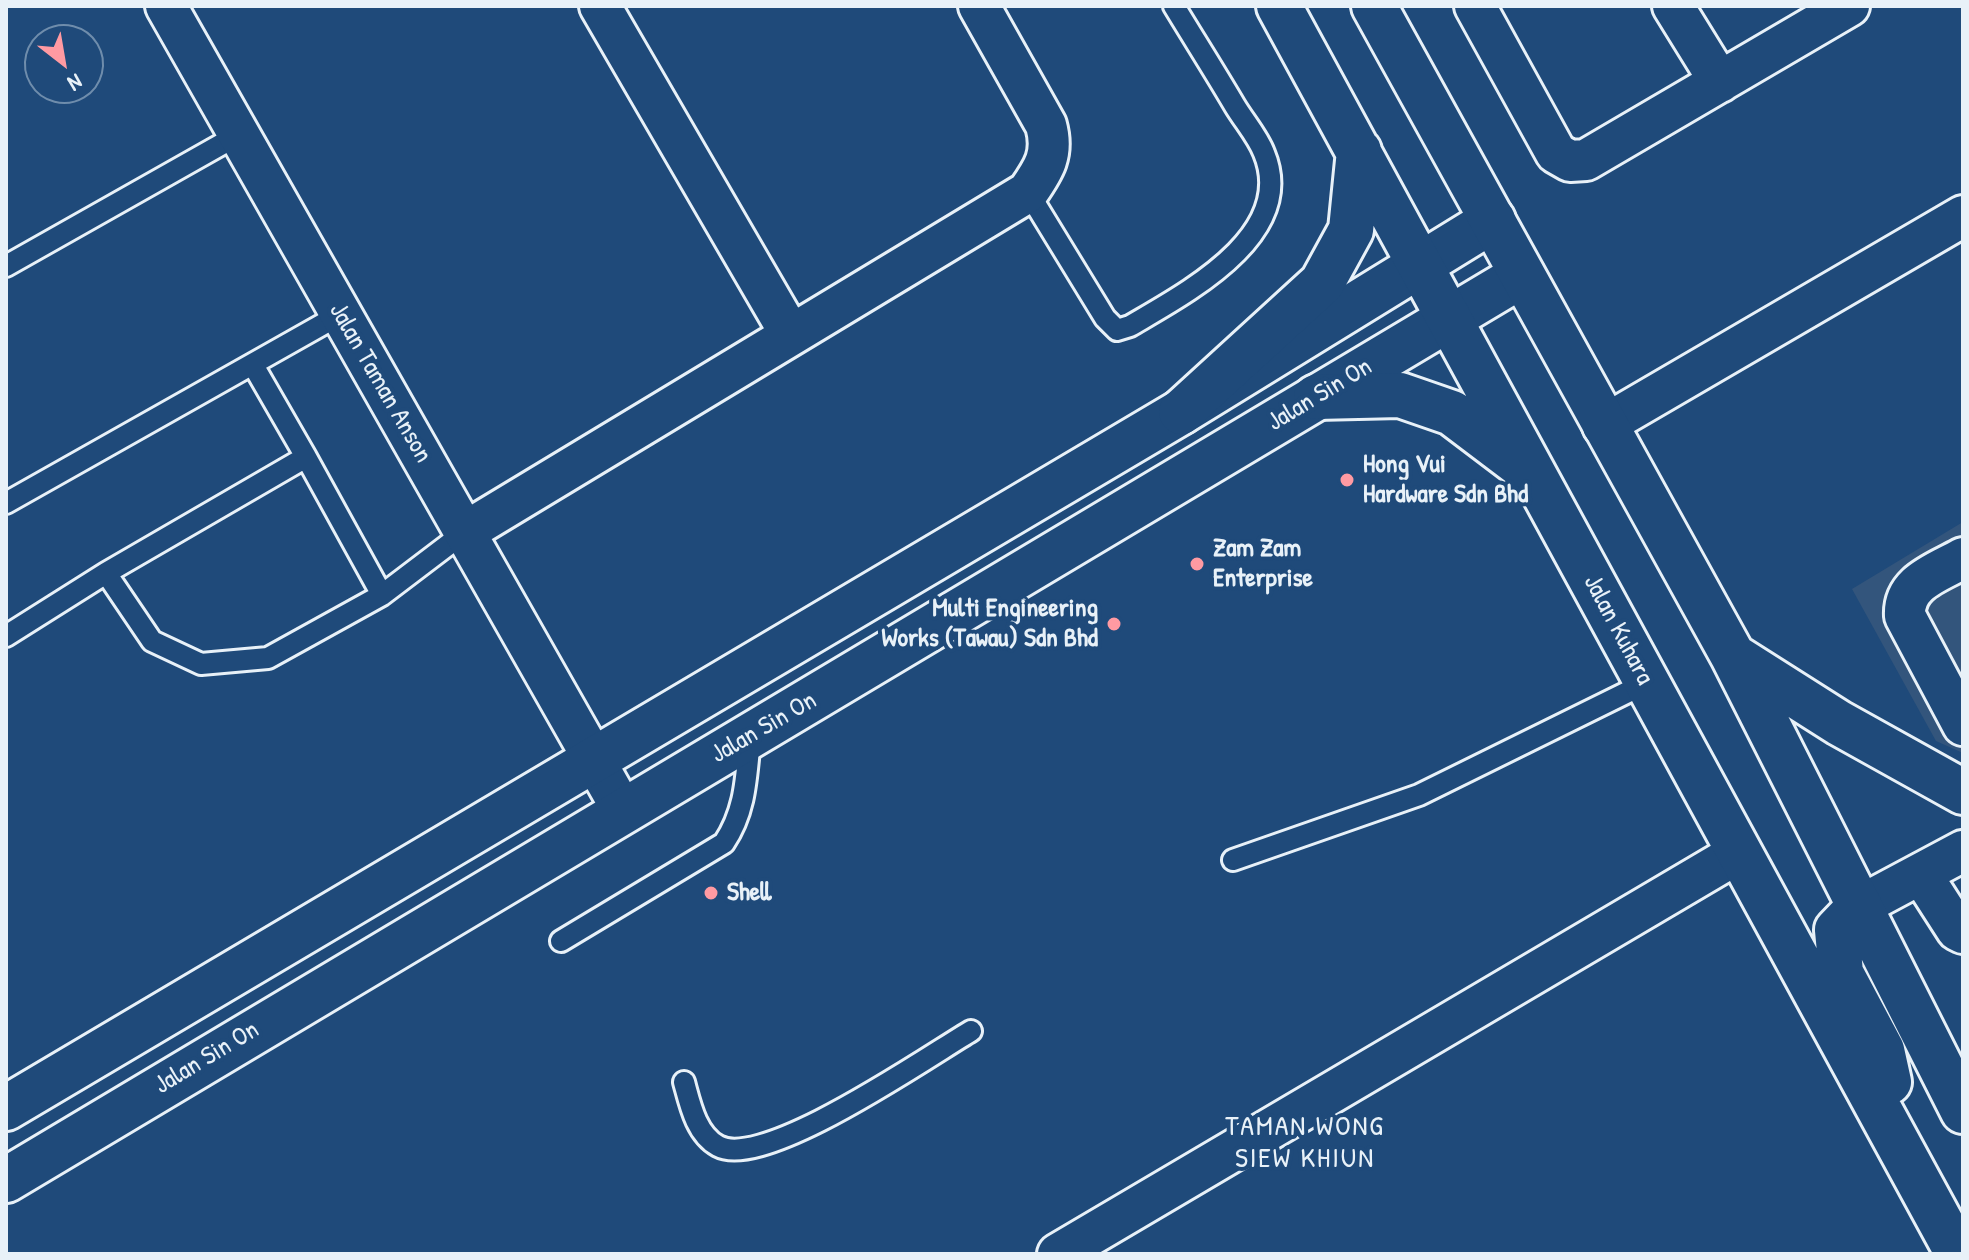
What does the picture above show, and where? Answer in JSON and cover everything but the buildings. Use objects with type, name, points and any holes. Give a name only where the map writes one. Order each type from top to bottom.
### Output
[{"type":"main road","name":"Jalan Kuhara","points":[[1279,6],[1958,1254]]},
{"type":"main road","points":[[1374,6],[1603,426],[1733,656],[1963,1111]]},
{"type":"main road","points":[[1181,412],[1322,283],[1351,230],[1359,151]]},
{"type":"main road","points":[[6,1108],[1181,412],[1418,263],[1493,220]]},
{"type":"main road","name":"Jalan Sin On","points":[[6,1180],[622,809],[750,738],[1522,275]]},
{"type":"main road","points":[[1316,397],[1400,395],[1452,413],[1534,474]]},
{"type":"main road","points":[[1733,656],[1839,723],[1963,792]]},
{"type":"main road","points":[[1860,906],[1837,930],[1841,973],[1882,1050],[1891,1079],[1878,1106]]},
{"type":"street","name":"Jalan Taman Anson","points":[[166,6],[622,809]]},
{"type":"street","points":[[600,6],[791,335]]},
{"type":"street","points":[[465,532],[1028,192],[1048,164],[1051,143],[1046,125],[979,6]]},
{"type":"street","points":[[1475,6],[1556,153],[1570,161],[1586,160],[1849,6]]},
{"type":"street","points":[[1673,6],[1720,82]]},
{"type":"street","points":[[1603,426],[1963,216]]},
{"type":"street","points":[[1963,558],[1911,588],[1904,602],[1905,616],[1963,725]]},
{"type":"street","points":[[1860,906],[1963,851]]},
{"type":"street","points":[[1058,1254],[1738,853]]},
{"type":"street","points":[[1921,874],[1957,930],[1963,933]]},
{"type":"lane","points":[[1028,192],[1105,318],[1117,330],[1130,326],[1199,284],[1233,256],[1256,230],[1270,193],[1265,154],[1174,6]]},
{"type":"lane","points":[[6,266],[238,135]]},
{"type":"lane","points":[[6,503],[341,314]]},
{"type":"lane","points":[[253,365],[382,595]]},
{"type":"lane","points":[[6,636],[106,573],[306,457]]},
{"type":"lane","points":[[106,573],[152,641],[201,664],[268,658],[382,595],[465,532]]},
{"type":"lane","points":[[1233,860],[1419,795],[1646,683]]},
{"type":"lane","points":[[561,941],[724,843],[736,824],[744,802],[750,738]]},
{"type":"lane","points":[[684,1082],[698,1126],[719,1146],[751,1150],[800,1132],[971,1031]]},
{"type":"shaded area","points":[[1963,522],[1963,753],[1936,741],[1852,589]]},
{"type":"place","name":"Hong Vui Hardware Sdn Bhd","points":[[1347,480]]},
{"type":"place","name":"Zam Zam Enterprise","points":[[1197,564]]},
{"type":"place","name":"Multi Engineering Works (Tawau) Sdn Bhd","points":[[1114,624]]},
{"type":"place","name":"Shell","points":[[711,893]]},
{"type":"district","name":"TAMAN WONG SIEW KHIUN","points":[[1305,1144]]}]
